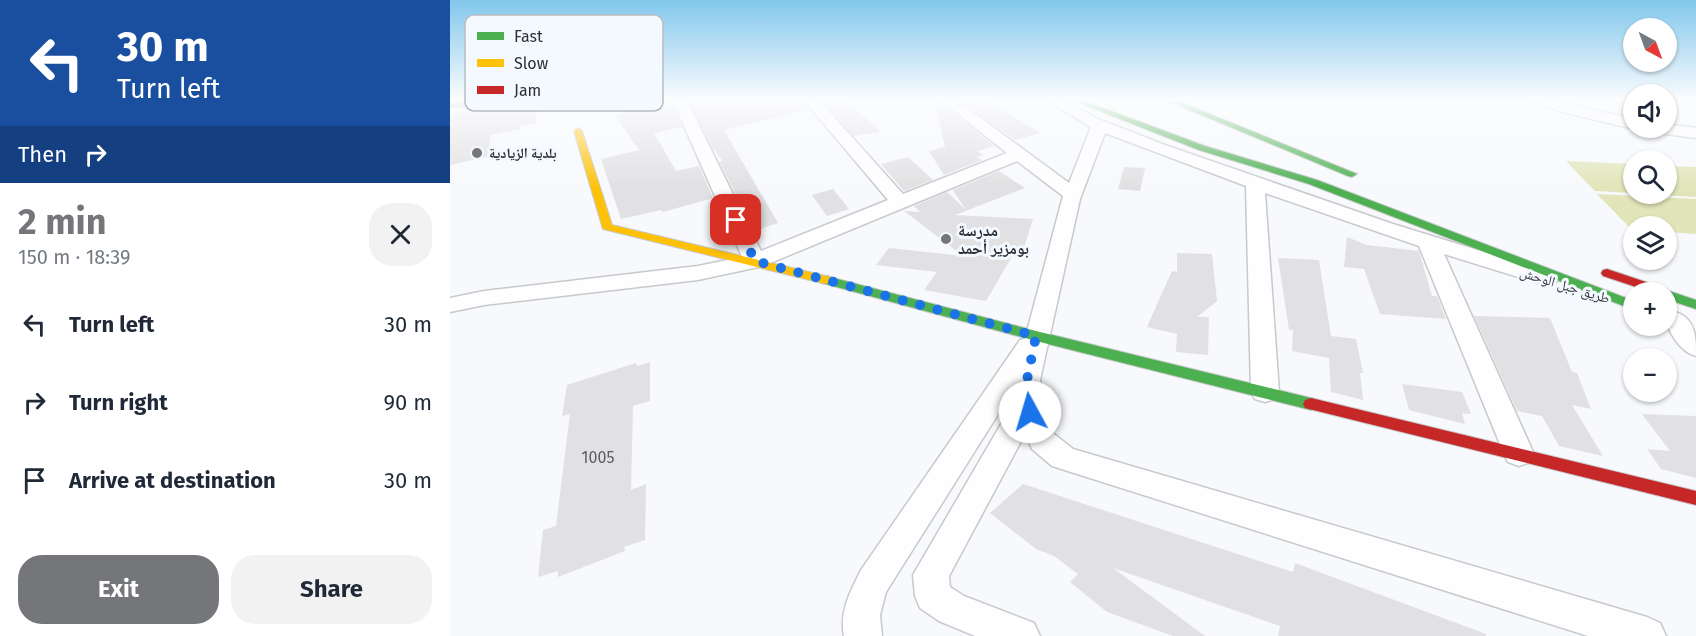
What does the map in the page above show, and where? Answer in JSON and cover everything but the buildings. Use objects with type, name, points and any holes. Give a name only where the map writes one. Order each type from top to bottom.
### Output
[{"type":"street","points":[[693,129],[755,261]]},
{"type":"street","points":[[836,129],[900,202]]},
{"type":"street","points":[[985,129],[1073,195]]},
{"type":"street","points":[[1098,129],[1073,195],[1036,336],[1027,380],[1030,412],[1042,441],[1063,458],[1647,636]]},
{"type":"street","name":"طريق جبل الوحش","points":[[1112,129],[1255,183],[1429,244],[1623,302]]},
{"type":"street","name":"طريق جبل الوحش","points":[[1151,129],[1202,148],[1313,182],[1623,301]]},
{"type":"street","points":[[1239,129],[1362,179]]},
{"type":"street","points":[[1677,130],[1696,133]]},
{"type":"street","points":[[578,131],[607,227],[755,261],[1036,336],[1696,498]]},
{"type":"street","points":[[450,305],[484,298],[698,273],[755,261],[1019,154]]},
{"type":"street","points":[[1255,183],[1265,392]]},
{"type":"street","points":[[1429,244],[1519,454]]},
{"type":"street","name":"طريق جبل الوحش","points":[[1596,270],[1632,282]]},
{"type":"street","points":[[1677,298],[1696,304]]},
{"type":"street","points":[[1679,321],[1696,348]]},
{"type":"street","points":[[863,636],[860,625],[863,604],[873,582],[1036,336]]},
{"type":"street","points":[[1021,636],[952,609],[933,596],[931,575],[1029,400]]},
{"type":"green space","points":[[1566,161],[1623,164],[1623,192],[1595,191]]},
{"type":"green space","points":[[1677,166],[1696,167],[1696,197],[1677,196]]},
{"type":"green space","points":[[1597,194],[1623,195],[1623,204],[1677,204],[1677,198],[1696,199],[1696,234],[1677,233],[1677,216],[1623,216],[1623,221]]},
{"type":"traffic: fast","points":[[1151,129],[1202,148],[1313,182],[1623,302]]},
{"type":"traffic: fast","points":[[1240,129],[1352,174]]},
{"type":"traffic: fast","points":[[826,280],[1036,336],[1311,404]]},
{"type":"traffic: fast","points":[[1677,298],[1696,305]]},
{"type":"traffic: slow","points":[[578,131],[607,227],[826,280]]},
{"type":"traffic: jam","points":[[1607,273],[1633,282]]},
{"type":"traffic: jam","points":[[1311,404],[1696,498]]},
{"type":"place","name":"بلدية الزيادية","points":[[477,153]]},
{"type":"place","name":"مدرسة بومزير أحمد","points":[[946,239]]},
{"type":"route","points":[[736,220],[755,261],[1036,336],[1027,380],[1030,412]]}]
